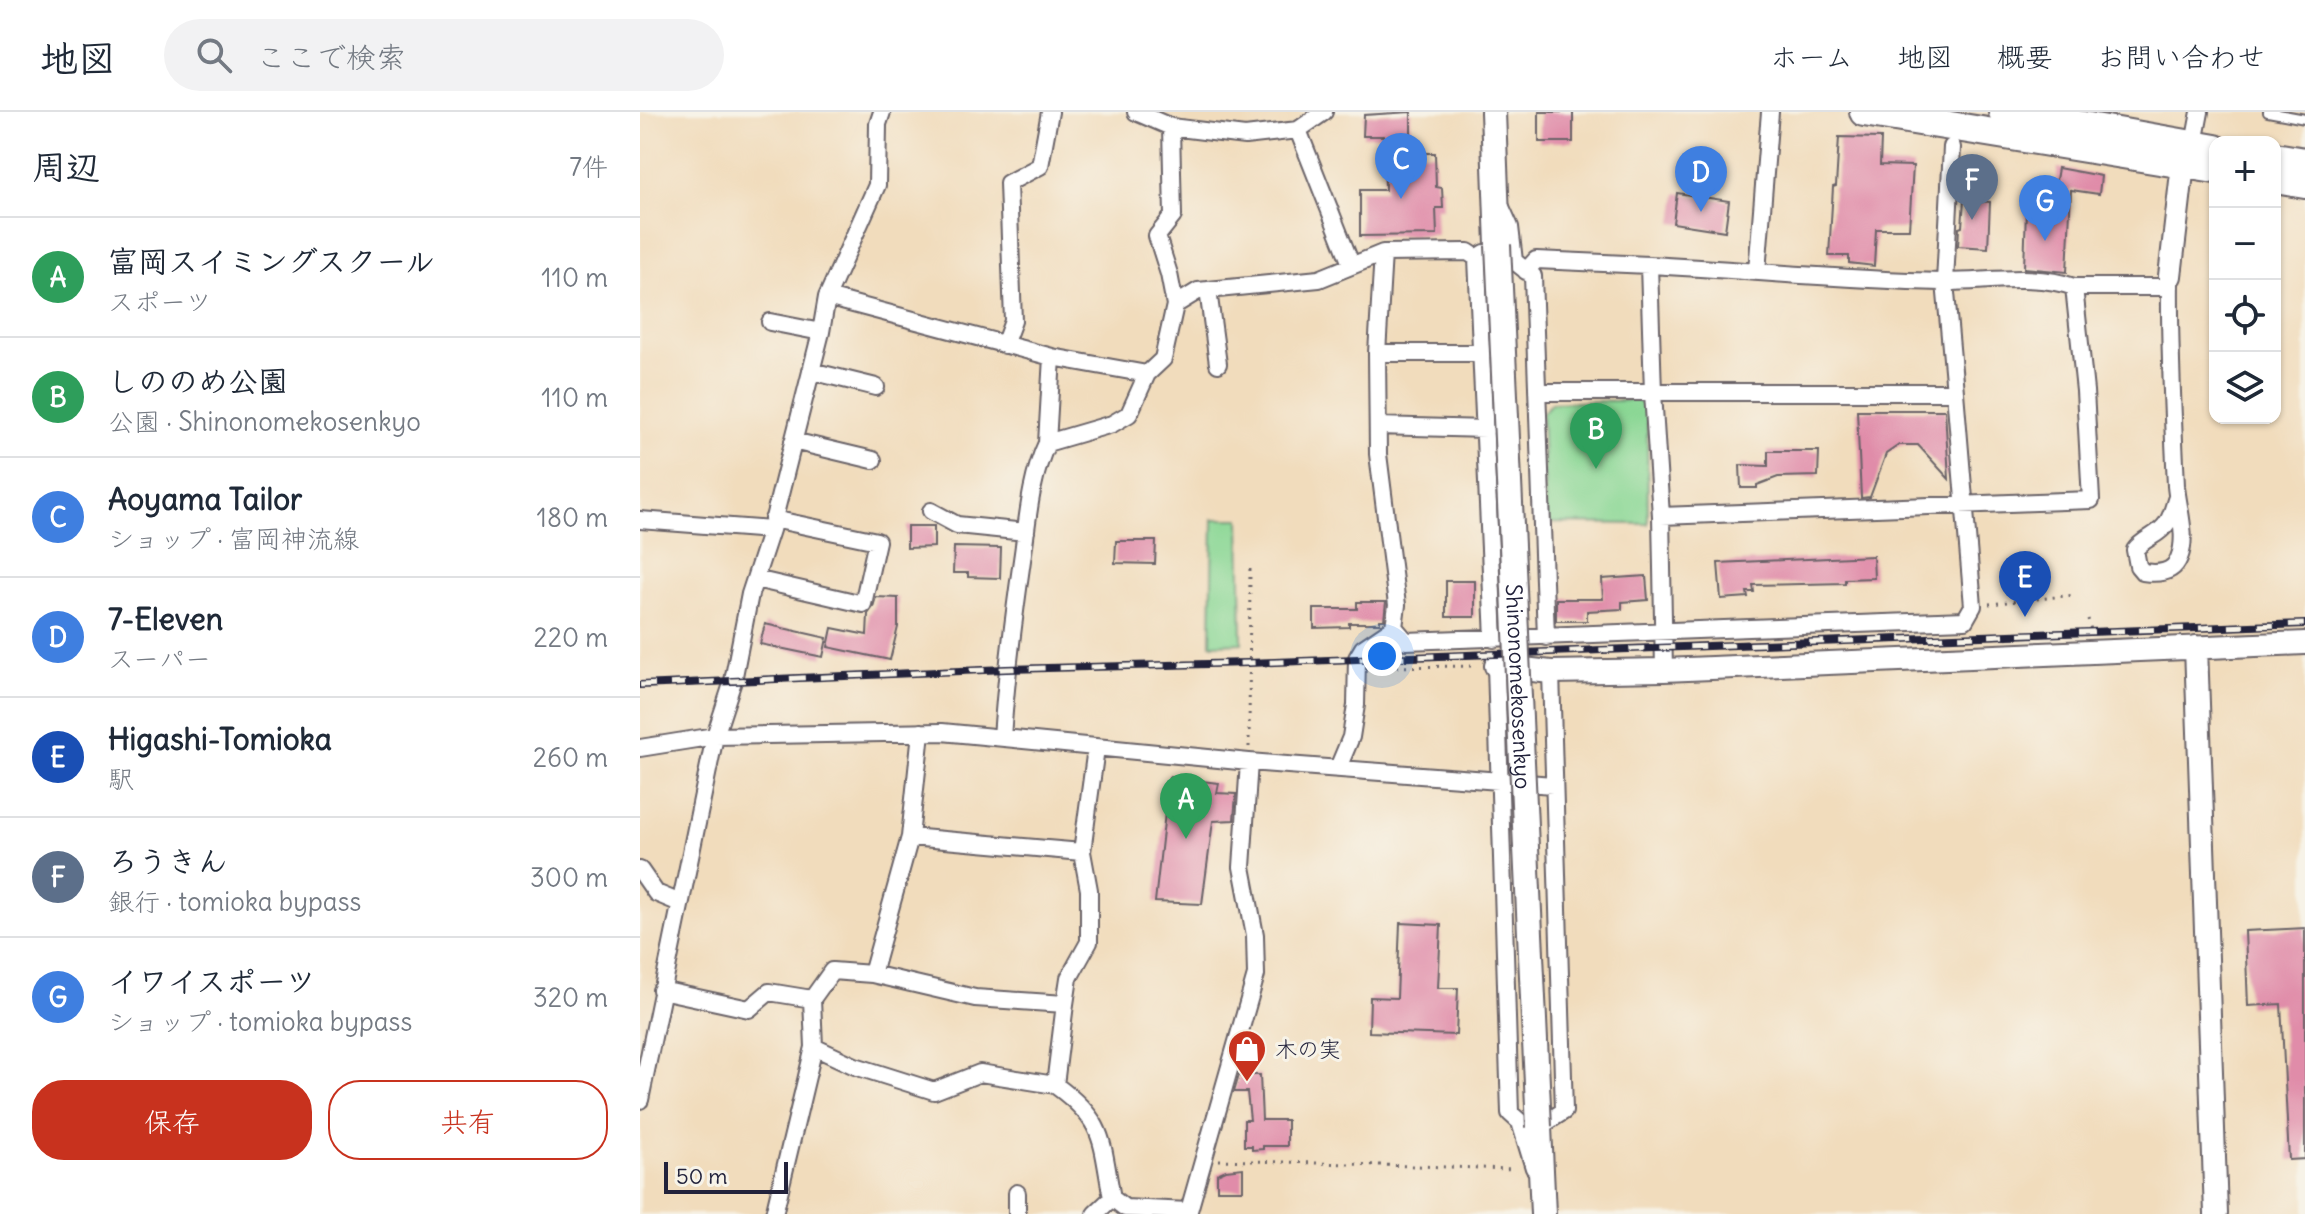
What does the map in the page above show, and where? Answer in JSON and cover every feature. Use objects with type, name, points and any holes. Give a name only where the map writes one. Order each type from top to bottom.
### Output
[{"type":"highway","points":[[1864,112],[2198,153]]},
{"type":"highway","points":[[2003,112],[2198,153]]},
{"type":"highway","points":[[2281,158],[2305,162]]},
{"type":"highway","points":[[2281,180],[2305,184]]},
{"type":"main road","name":"Shinonomekosenkyo","points":[[1493,112],[1543,1205]]},
{"type":"street","points":[[640,1100],[645,1042],[661,990],[715,736],[733,681],[755,579],[772,524],[821,332],[827,297],[877,185],[878,124],[882,112]]},
{"type":"street","points":[[1004,345],[1013,321],[1008,183],[1040,166],[1050,112]]},
{"type":"street","points":[[1136,112],[1171,127],[1245,136],[1298,130],[1324,112]]},
{"type":"street","points":[[1757,271],[1770,112]]},
{"type":"street","points":[[2177,497],[2168,339],[2170,282],[2198,153],[2200,112]]},
{"type":"street","points":[[1047,443],[1112,424],[1129,414],[1147,374],[1163,359],[1175,305],[1157,236],[1173,216],[1171,127]]},
{"type":"street","points":[[1298,130],[1351,264]]},
{"type":"street","points":[[1394,627],[1406,641],[1965,620],[1973,606],[1945,282],[1952,147]]},
{"type":"street","points":[[1497,198],[1510,227],[1514,261],[1533,276],[1546,637]]},
{"type":"street","points":[[1477,258],[1498,245]]},
{"type":"street","points":[[1175,305],[1198,291],[1319,279],[1383,253],[1468,252],[1477,258]]},
{"type":"street","points":[[1338,768],[1351,737],[1356,705],[1357,658],[1363,648],[1394,627],[1397,605],[1378,454],[1377,353],[1383,253]]},
{"type":"street","points":[[1477,258],[1494,639]]},
{"type":"street","points":[[1526,271],[1536,260],[1862,279],[2060,282],[2074,287],[2170,282]]},
{"type":"street","points":[[1649,265],[1661,516],[1664,670]]},
{"type":"street","points":[[1661,516],[2091,500],[2085,391],[2074,287]]},
{"type":"street","points":[[1208,290],[1218,364]]},
{"type":"street","points":[[827,297],[1052,357],[1147,374]]},
{"type":"street","points":[[770,322],[821,332]]},
{"type":"street","points":[[1377,353],[1483,353]]},
{"type":"street","points":[[1002,738],[1006,669],[1033,485],[1047,443],[1052,357]]},
{"type":"street","points":[[811,371],[876,387]]},
{"type":"street","points":[[1537,392],[1955,392]]},
{"type":"street","points":[[1378,426],[1486,429]]},
{"type":"street","points":[[793,441],[873,460]]},
{"type":"street","points":[[931,511],[957,525],[1026,532]]},
{"type":"street","points":[[640,520],[772,524],[877,541],[863,604],[755,579]]},
{"type":"street","points":[[1543,1205],[1520,1122],[1510,1113],[1496,666],[1551,672],[1664,670],[2305,643]]},
{"type":"street","points":[[2196,647],[2216,1214]]},
{"type":"street","points":[[1539,1127],[1564,1111],[1551,672]]},
{"type":"street","points":[[640,748],[715,736],[921,732],[1249,762],[1553,785]]},
{"type":"street","points":[[872,974],[910,837],[921,732]]},
{"type":"street","points":[[1055,1085],[1069,978],[1089,942],[1089,890],[1082,852],[1096,748]]},
{"type":"street","points":[[814,1047],[855,1066],[934,1091],[980,1073],[1055,1085],[1089,1113],[1100,1134],[1112,1198],[1125,1208],[1188,1213],[1256,975],[1255,935],[1242,867],[1249,762]]},
{"type":"street","points":[[910,837],[1082,852]]},
{"type":"street","points":[[640,870],[656,893],[680,903]]},
{"type":"street","points":[[774,1214],[814,1047],[812,999],[832,971],[872,974],[975,998],[1065,1004]]},
{"type":"street","points":[[661,990],[749,1009],[769,992],[812,999]]},
{"type":"street","points":[[1017,1193],[1017,1214]]},
{"type":"street","points":[[1095,1214],[1112,1198]]},
{"type":"lane","points":[[2268,112],[2299,116]]},
{"type":"path","points":[[1249,762],[1250,564]]},
{"type":"path","points":[[1973,606],[2075,595]]},
{"type":"path","points":[[1357,667],[1496,666]]},
{"type":"path","points":[[1203,1160],[1513,1169]]},
{"type":"green space","points":[[1638,400],[1647,409],[1648,524],[1546,523],[1542,414],[1551,403]]},
{"type":"green space","points":[[1213,519],[1240,519],[1242,643],[1211,644]]},
{"type":"building","points":[[1411,112],[1411,153],[1435,153],[1436,187],[1442,188],[1443,208],[1436,208],[1437,235],[1360,236],[1360,190],[1385,190],[1384,136],[1363,136],[1364,115]]},
{"type":"building","points":[[1539,112],[1573,112],[1573,142],[1539,142]]},
{"type":"building","points":[[1839,137],[1881,138],[1880,165],[1913,166],[1909,229],[1876,229],[1874,266],[1849,263],[1849,256],[1829,256]]},
{"type":"building","points":[[2058,168],[2101,176],[2099,194],[2071,190],[2067,272],[2024,268],[2026,210],[2051,210]]},
{"type":"building","points":[[1677,193],[1729,201],[1725,231],[1673,223]]},
{"type":"building","points":[[1964,200],[1990,202],[1988,248],[1958,246]]},
{"type":"building","points":[[1857,410],[1945,410],[1949,479],[1918,445],[1899,445],[1886,454],[1870,497],[1861,498]]},
{"type":"building","points":[[1768,451],[1819,451],[1818,476],[1778,477],[1757,485],[1757,488],[1741,488],[1740,465],[1768,466]]},
{"type":"building","points":[[907,526],[934,526],[934,547],[907,548]]},
{"type":"building","points":[[1116,541],[1156,541],[1155,564],[1115,563]]},
{"type":"building","points":[[954,547],[1001,548],[1000,578],[953,573]]},
{"type":"building","points":[[1873,556],[1874,578],[1845,579],[1845,583],[1753,585],[1754,592],[1747,592],[1748,597],[1721,599],[1718,563]]},
{"type":"building","points":[[1646,576],[1648,600],[1622,602],[1622,609],[1587,611],[1587,621],[1556,621],[1556,599],[1603,599],[1602,579]]},
{"type":"building","points":[[1446,581],[1475,581],[1475,617],[1446,617]]},
{"type":"building","points":[[876,597],[898,598],[898,627],[890,660],[828,647],[832,628],[867,635],[868,614]]},
{"type":"building","points":[[1357,602],[1386,602],[1384,620],[1380,623],[1349,623],[1349,627],[1314,628],[1314,609],[1357,609]]},
{"type":"building","points":[[765,624],[827,638],[823,657],[760,644]]},
{"type":"building","points":[[1169,777],[1219,783],[1217,793],[1236,794],[1234,820],[1213,821],[1202,904],[1155,902]]},
{"type":"building","points":[[1400,923],[1441,925],[1438,988],[1458,988],[1456,1035],[1369,1032],[1370,997],[1397,998]]},
{"type":"building","points":[[2305,928],[2305,1159],[2289,1160],[2281,1004],[2248,1006],[2245,931]]},
{"type":"building","points":[[1239,1075],[1260,1075],[1262,1120],[1287,1120],[1287,1146],[1263,1146],[1263,1149],[1252,1150],[1252,1146],[1244,1146],[1244,1120],[1250,1120],[1247,1092],[1234,1092]]},
{"type":"building","points":[[1243,1168],[1243,1190],[1217,1190],[1217,1174]]},
{"type":"railway","points":[[640,685],[1006,669],[2305,624]]},
{"type":"place","name":"Aoyama Tailor","points":[[1401,199]]},
{"type":"place","name":"7-Eleven","points":[[1701,212]]},
{"type":"place","name":"ろうきん","points":[[1972,220]]},
{"type":"place","name":"イワイスポーツ","points":[[2045,241]]},
{"type":"place","name":"しののめ公園","points":[[1596,469]]},
{"type":"place","name":"Higashi-Tomioka","points":[[2025,617]]},
{"type":"place","name":"富岡スイミングスクール","points":[[1186,839]]},
{"type":"place","name":"木の実","points":[[1247,1083]]}]
